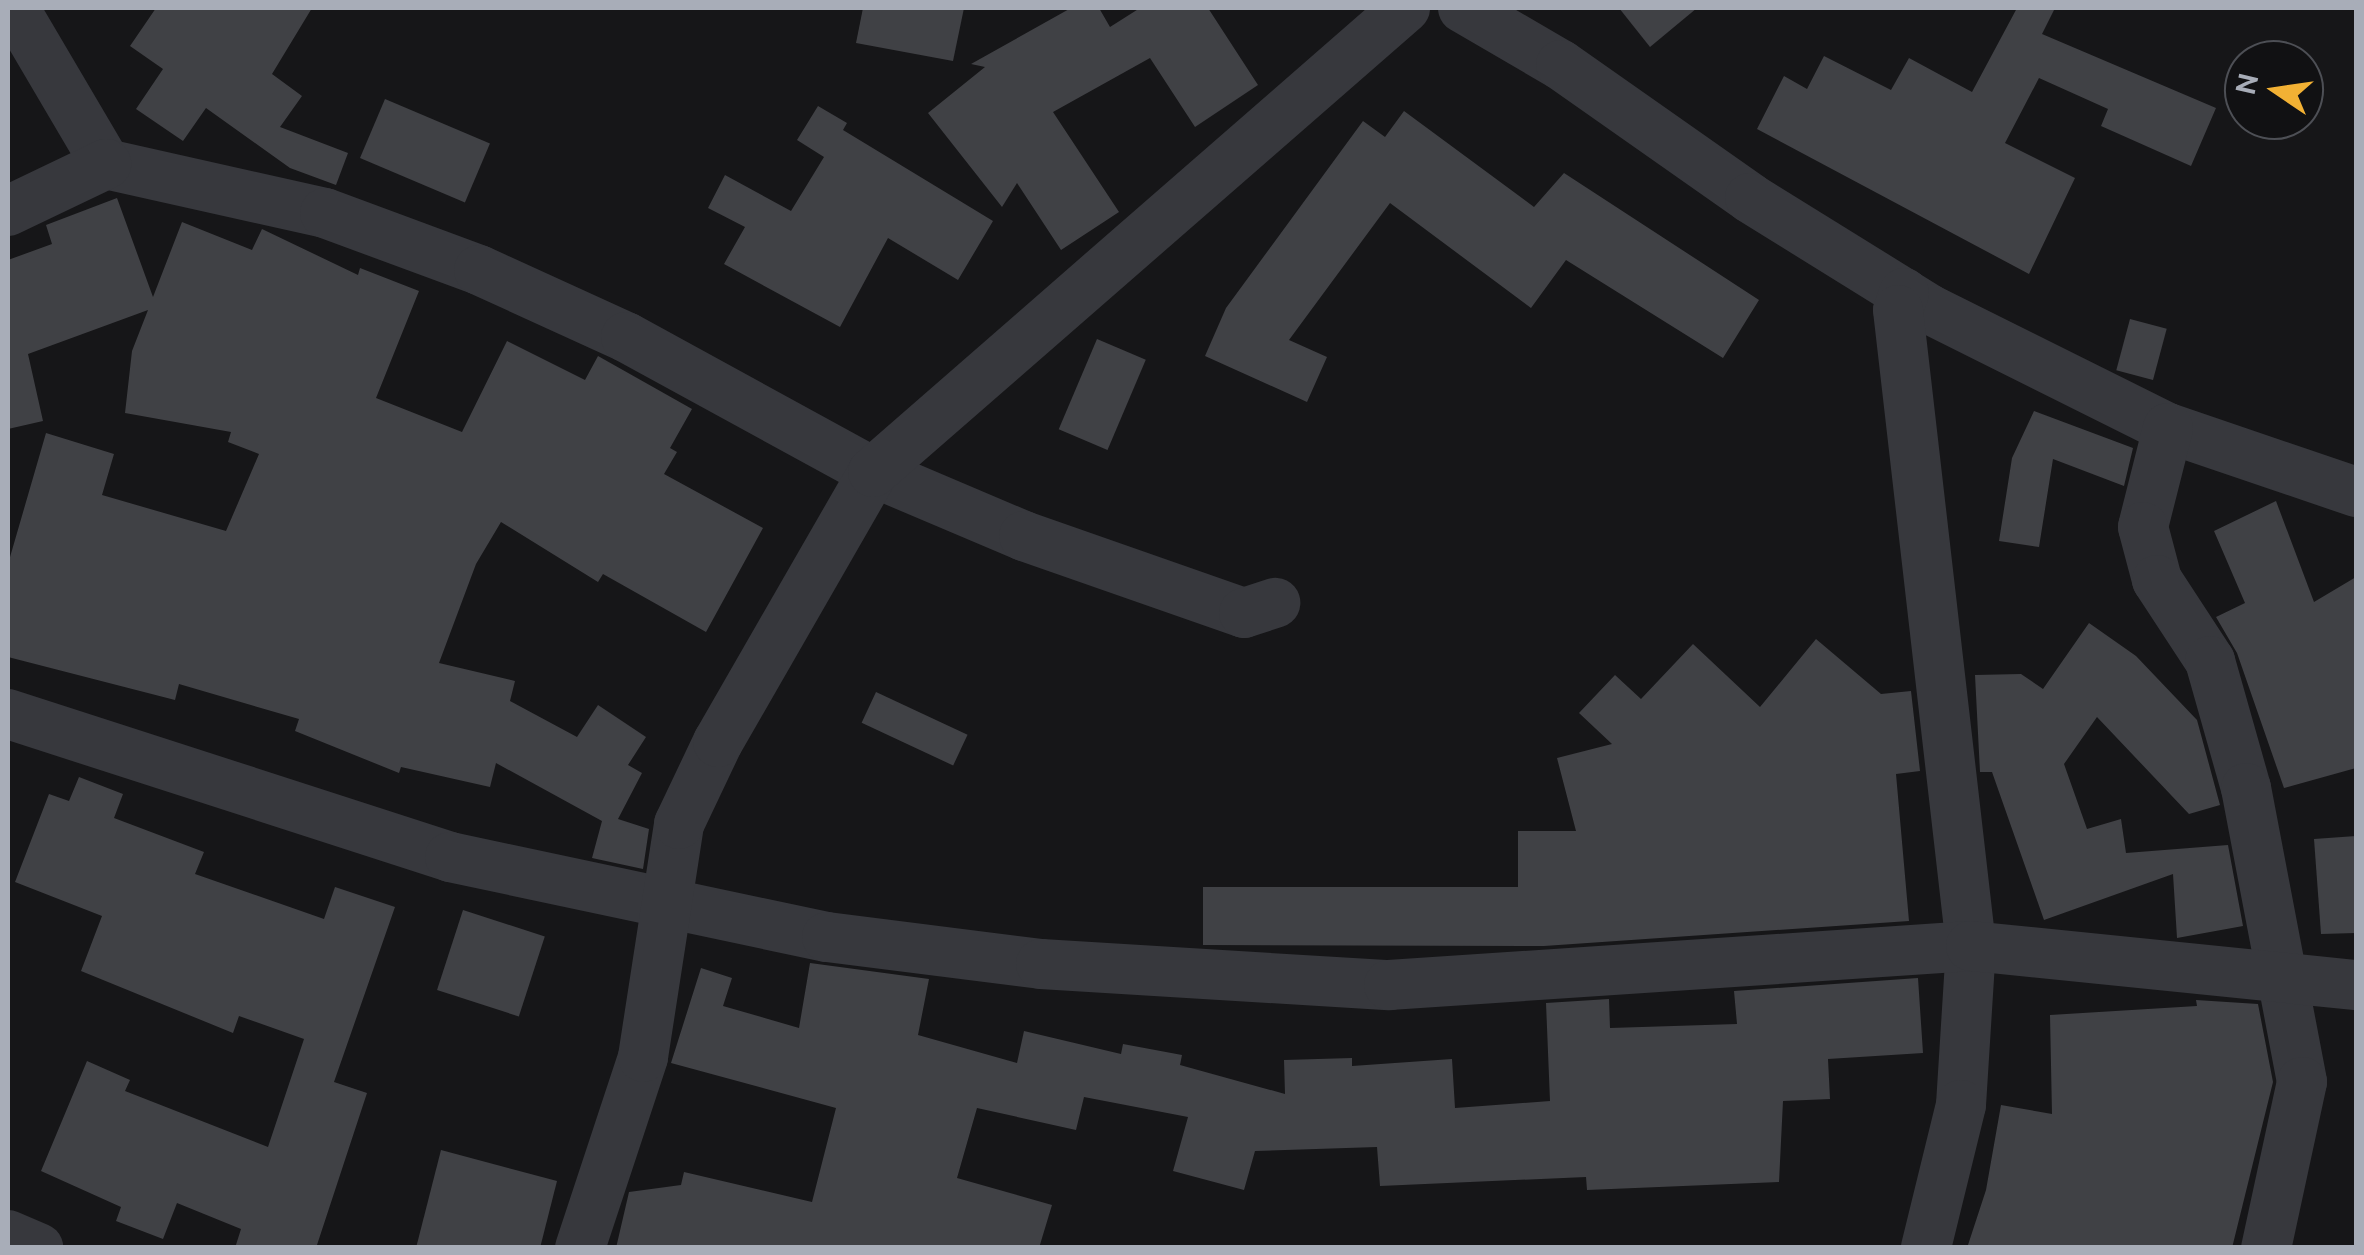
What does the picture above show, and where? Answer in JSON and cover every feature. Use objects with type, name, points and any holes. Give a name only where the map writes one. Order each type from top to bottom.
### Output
[{"type":"street","points":[[14,8],[106,164]]},
{"type":"street","points":[[580,1248],[643,1057],[662,907],[679,824],[718,742],[873,472],[1405,8]]},
{"type":"street","points":[[1463,8],[1561,65],[1750,198],[1904,293],[2168,428],[2356,492]]},
{"type":"street","points":[[8,211],[106,164],[325,213],[480,270],[626,336],[873,472],[1024,536],[1244,613],[1275,603]]},
{"type":"street","points":[[1904,293],[1898,310],[1971,946],[1962,1105],[1926,1248]]},
{"type":"street","points":[[2168,428],[2143,527],[2158,580],[2210,661],[2246,788],[2302,1082],[2266,1248]]},
{"type":"street","points":[[8,714],[450,857],[662,907],[1041,964],[1389,985],[1971,946],[2356,986]]},
{"type":"street","points":[[8,1235],[38,1248]]},
{"type":"building","points":[[156,8],[312,8],[272,74],[302,96],[280,127],[348,153],[336,185],[290,168],[206,108],[183,141],[136,109],[163,69],[130,46]]},
{"type":"building","points":[[863,8],[964,8],[953,61],[856,43]]},
{"type":"building","points":[[1071,8],[1099,8],[1110,27],[1140,8],[1208,8],[1258,85],[1195,127],[1150,58],[1053,112],[1119,212],[1061,250],[1017,183],[1002,207],[928,113],[985,67],[971,64]]},
{"type":"building","points":[[1619,8],[1697,8],[1650,47]]},
{"type":"building","points":[[2017,8],[2055,8],[2042,34],[2216,108],[2191,166],[2101,126],[2108,109],[2039,78],[2005,143],[2075,178],[2029,274],[1757,129],[1784,76],[1807,89],[1824,56],[1891,90],[1909,58],[1972,92]]},
{"type":"building","points":[[385,99],[490,144],[465,202],[360,158]]},
{"type":"building","points":[[818,106],[847,123],[843,130],[993,221],[958,280],[888,238],[840,327],[724,264],[745,227],[708,208],[725,175],[791,211],[824,157],[797,140]]},
{"type":"building","points":[[1404,111],[1534,207],[1564,173],[1759,300],[1723,358],[1566,260],[1531,308],[1390,203],[1289,340],[1327,357],[1307,402],[1205,356],[1226,308],[1363,121],[1385,137]]},
{"type":"building","points":[[117,198],[153,297],[182,222],[252,250],[262,229],[358,275],[360,268],[419,291],[376,398],[462,432],[507,341],[585,380],[598,356],[692,409],[670,448],[677,452],[664,474],[763,528],[706,632],[603,574],[598,582],[501,522],[476,564],[439,663],[515,681],[510,701],[577,737],[598,705],[646,737],[628,765],[642,773],[618,819],[649,829],[643,869],[592,858],[602,821],[496,763],[490,787],[401,767],[399,773],[295,731],[299,719],[179,684],[175,700],[8,657],[8,564],[46,433],[114,454],[102,495],[226,531],[259,454],[228,442],[231,432],[125,413],[132,351],[148,310],[28,354],[43,421],[8,429],[8,260],[52,244],[46,225]]},
{"type":"building","points":[[2130,319],[2167,329],[2153,380],[2116,370]]},
{"type":"building","points":[[1097,339],[1146,360],[1107,450],[1059,429]]},
{"type":"building","points":[[2034,411],[2133,448],[2124,486],[2053,459],[2039,547],[1999,541],[2012,458]]},
{"type":"building","points":[[2276,501],[2314,602],[2356,577],[2356,768],[2284,788],[2237,653],[2216,617],[2245,603],[2214,531]]},
{"type":"building","points":[[2089,623],[2136,656],[2197,720],[2220,805],[2189,814],[2097,717],[2064,764],[2087,829],[2121,819],[2126,853],[2228,845],[2243,926],[2177,938],[2173,874],[2044,920],[1992,772],[1980,772],[1975,675],[2021,674],[2043,689]]},
{"type":"building","points":[[1816,639],[1881,694],[1911,691],[1920,771],[1896,774],[1909,921],[1544,946],[1203,945],[1203,887],[1518,887],[1518,831],[1576,831],[1557,758],[1612,744],[1579,713],[1615,675],[1641,699],[1693,644],[1760,707]]},
{"type":"building","points":[[876,692],[968,735],[953,765],[862,723]]},
{"type":"building","points":[[79,777],[123,794],[114,818],[204,852],[195,874],[324,919],[335,887],[395,907],[334,1082],[367,1093],[316,1248],[235,1248],[241,1229],[177,1203],[163,1239],[116,1221],[121,1207],[41,1171],[87,1061],[130,1080],[125,1091],[268,1147],[304,1039],[239,1016],[233,1033],[81,971],[102,916],[15,882],[49,794],[69,801]]},
{"type":"building","points":[[2356,836],[2356,933],[2321,934],[2314,839]]},
{"type":"building","points":[[463,910],[545,937],[519,1016],[437,990]]},
{"type":"building","points":[[810,963],[929,979],[918,1035],[1017,1063],[1024,1031],[1121,1054],[1123,1044],[1182,1055],[1180,1065],[1285,1094],[1284,1060],[1352,1058],[1352,1066],[1452,1059],[1455,1108],[1550,1101],[1546,1003],[1609,999],[1610,1028],[1737,1024],[1734,991],[1918,978],[1923,1053],[1828,1059],[1830,1099],[1783,1101],[1779,1182],[1587,1190],[1586,1177],[1380,1186],[1377,1147],[1255,1151],[1244,1190],[1173,1171],[1188,1117],[1084,1097],[1076,1130],[977,1108],[957,1178],[1052,1205],[1039,1248],[616,1248],[629,1192],[681,1185],[684,1172],[812,1202],[836,1108],[671,1063],[701,968],[732,978],[723,1006],[799,1028]]},
{"type":"building","points":[[2196,1000],[2258,1004],[2273,1082],[2232,1248],[1967,1248],[1986,1190],[2001,1105],[2052,1114],[2050,1015],[2197,1006]]},
{"type":"building","points":[[441,1150],[557,1181],[540,1248],[416,1248]]}]
